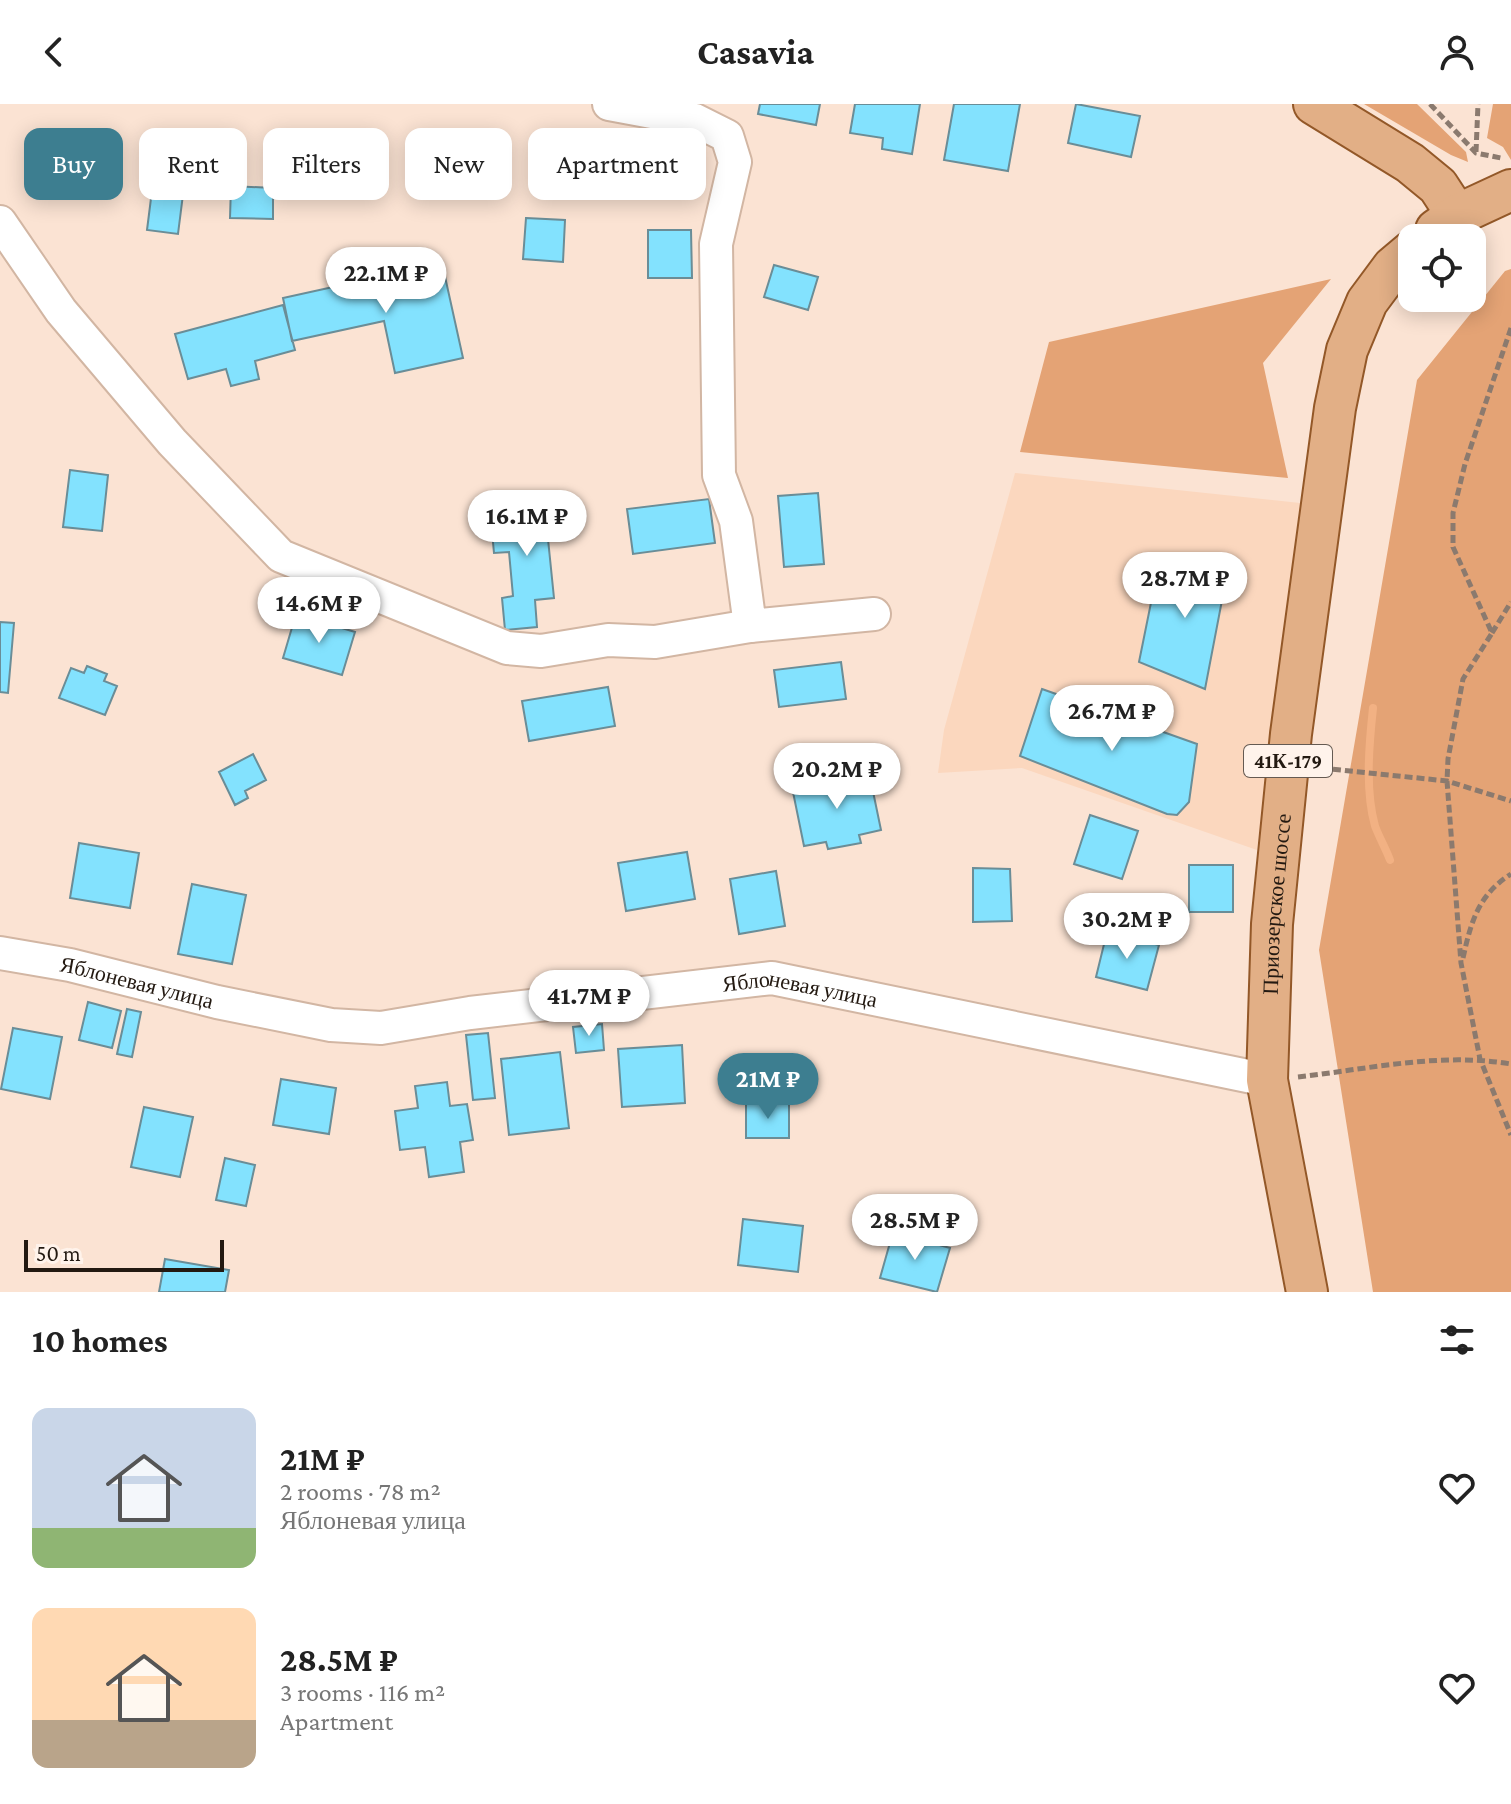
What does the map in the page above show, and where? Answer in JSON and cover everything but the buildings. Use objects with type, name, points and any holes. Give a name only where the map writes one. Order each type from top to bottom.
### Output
[{"type":"main road","points":[[1314,104],[1410,163],[1438,186],[1442,224]]},
{"type":"main road","points":[[1445,224],[1509,179]]},
{"type":"main road","name":"Приозерское шоссе","points":[[1307,1292],[1267,1080],[1272,924],[1288,763],[1333,424],[1347,350],[1367,302],[1398,263]]},
{"type":"street","points":[[609,104],[695,120],[727,136],[735,162],[716,244],[719,475],[736,521],[750,626]]},
{"type":"street","points":[[0,222],[61,311],[162,430],[281,556],[507,648],[541,651],[608,640],[655,642],[750,626],[874,614]]},
{"type":"street","name":"Яблоневая улица","points":[[0,953],[70,965],[217,1002],[317,1022],[381,1028],[470,1013],[772,978],[1267,1080]]},
{"type":"path","points":[[1430,104],[1476,153],[1500,157],[1509,179]]},
{"type":"path","points":[[1476,153],[1478,104]]},
{"type":"path","points":[[1492,633],[1453,547],[1453,513],[1465,464],[1511,328]]},
{"type":"path","points":[[1511,602],[1463,679],[1448,759],[1447,781],[1461,963],[1480,1059],[1511,1135]]},
{"type":"path","points":[[1288,763],[1363,774],[1447,781],[1511,801]]},
{"type":"path","points":[[1461,963],[1473,917],[1494,885],[1511,874]]},
{"type":"path","points":[[1267,1080],[1429,1060],[1480,1059],[1511,1064]]},
{"type":"shaded area","points":[[1364,104],[1417,104],[1466,152],[1468,162],[1451,155]]},
{"type":"shaded area","points":[[1493,104],[1511,104],[1511,160],[1503,147],[1487,138]]},
{"type":"shaded area","points":[[1511,269],[1511,1292],[1373,1292],[1319,950],[1417,380],[1472,312],[1486,312],[1486,295],[1505,271]]},
{"type":"shaded area","points":[[1331,279],[1263,363],[1288,478],[1020,452],[1049,342]]},
{"type":"shaded area","points":[[1015,473],[1300,503],[1257,850],[1022,768],[938,773],[944,730]]},
{"type":"waterway","points":[[1373,708],[1369,752],[1370,798],[1375,826],[1390,860]]}]
